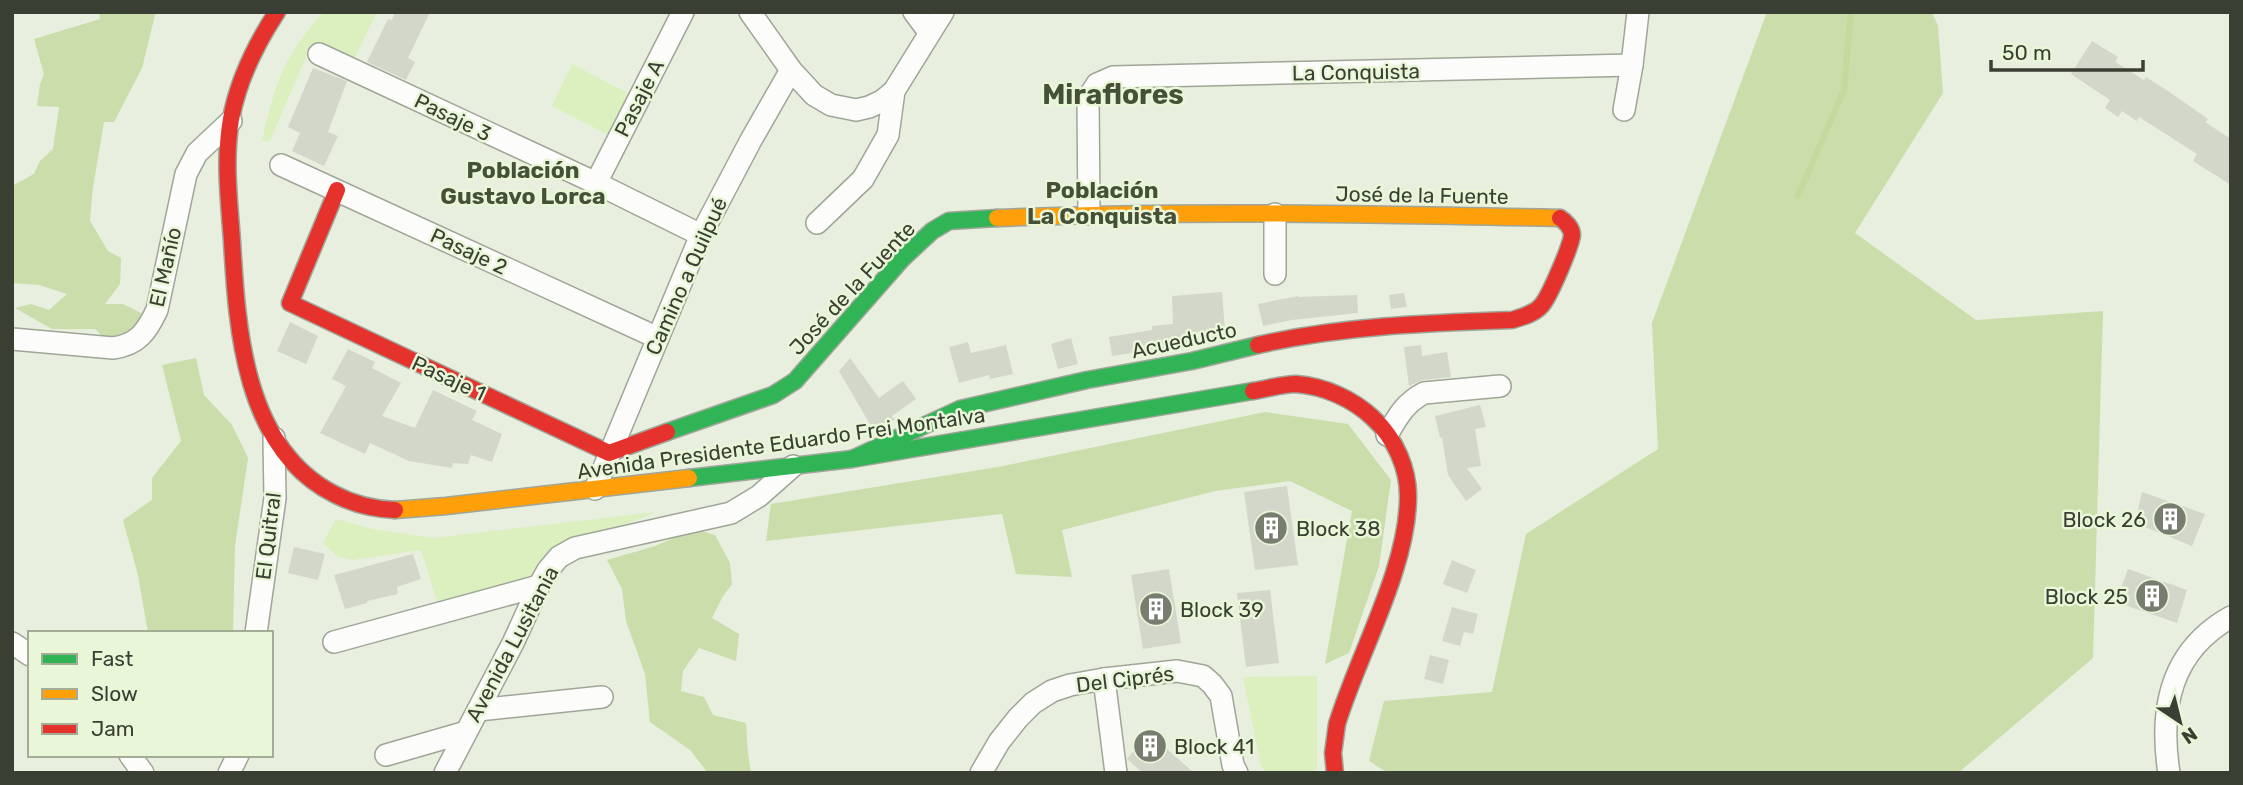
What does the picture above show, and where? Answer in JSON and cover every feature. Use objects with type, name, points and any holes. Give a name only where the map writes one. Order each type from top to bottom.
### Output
[{"type":"street","name":"Avenida Presidente Eduardo Frei Montalva","points":[[277,12],[261,35],[243,78],[231,121],[228,149],[229,192],[238,328],[243,356],[254,396],[274,438],[287,458],[302,473],[330,491],[367,507],[446,506],[852,459],[1294,384],[1323,389],[1350,400],[1365,410],[1387,435],[1399,454],[1407,477],[1408,500],[1405,528],[1389,583],[1333,736],[1335,773]]},
{"type":"street","name":"Pasaje A","points":[[596,183],[683,12]]},
{"type":"street","points":[[750,12],[791,70],[814,94],[831,105],[856,110],[882,101],[894,91],[943,12]]},
{"type":"street","points":[[914,12],[929,32]]},
{"type":"street","points":[[1624,110],[1637,12]]},
{"type":"street","name":"Pasaje 3","points":[[319,54],[701,235]]},
{"type":"street","name":"La Conquista","points":[[1089,214],[1088,98],[1097,84],[1113,77],[1632,65]]},
{"type":"street","name":"Camino a Quilpué","points":[[595,489],[701,235],[791,70]]},
{"type":"street","points":[[817,223],[863,179],[888,135],[894,91]]},
{"type":"street","name":"El Mañío","points":[[12,339],[113,348],[125,347],[140,339],[149,328],[156,310],[186,174],[197,153],[231,121]]},
{"type":"street","name":"Pasaje 2","points":[[281,165],[658,338]]},
{"type":"street","name":"Pasaje 1","points":[[337,190],[290,303],[609,453]]},
{"type":"street","name":"José de la Fuente","points":[[609,453],[784,389],[816,357],[902,259],[932,231],[949,222],[1089,214],[1562,218],[1572,235],[1549,295],[1535,311]]},
{"type":"street","points":[[1275,214],[1275,274]]},
{"type":"street","name":"Acueducto","points":[[852,459],[960,409],[1017,395],[1192,361],[1294,337],[1415,324],[1512,320],[1535,311]]},
{"type":"street","points":[[1387,435],[1401,410],[1424,393],[1500,386]]},
{"type":"street","name":"El Quitral","points":[[256,631],[275,498],[274,438]]},
{"type":"street","name":"Avenida Lusitania","points":[[445,773],[514,641],[539,586],[559,557],[575,548],[731,513],[759,496],[793,466]]},
{"type":"street","points":[[334,642],[539,586]]},
{"type":"street","points":[[2169,773],[2165,729],[2169,693],[2181,664],[2197,641],[2231,617]]},
{"type":"street","points":[[12,643],[28,655]]},
{"type":"street","name":"Del Ciprés","points":[[981,773],[999,742],[1018,718],[1033,703],[1052,691],[1104,679],[1177,671],[1203,676],[1221,696],[1233,765],[1237,773]]},
{"type":"street","points":[[1104,679],[1116,773]]},
{"type":"street","points":[[478,710],[602,696]]},
{"type":"street","points":[[386,755],[466,732]]},
{"type":"street","points":[[131,757],[143,773]]},
{"type":"street","points":[[229,773],[237,757]]},
{"type":"green space","points":[[99,12],[155,12],[142,68],[114,122],[104,122],[90,221],[108,251],[121,258],[120,284],[105,304],[123,304],[157,321],[108,342],[95,329],[52,329],[15,308],[31,304],[49,310],[67,294],[39,285],[12,283],[12,186],[34,174],[40,161],[53,149],[59,107],[37,106],[44,74],[34,39],[100,19]]},
{"type":"green space","points":[[324,12],[377,12],[353,61],[312,43],[270,141],[262,141],[282,72],[299,42]]},
{"type":"green space","points":[[1767,12],[1932,12],[1938,26],[1943,93],[1855,233],[1976,320],[2103,311],[2093,658],[1958,773],[1388,773],[1369,761],[1384,701],[1492,692],[1526,534],[1658,449],[1652,323]]},
{"type":"green space","points":[[572,64],[637,98],[615,138],[552,106]]},
{"type":"green space","points":[[196,358],[204,395],[232,425],[248,458],[235,546],[233,631],[148,631],[138,575],[123,520],[152,500],[152,478],[181,441],[162,365]]},
{"type":"green space","points":[[1265,412],[1348,424],[1391,480],[1379,566],[1349,653],[1325,664],[1352,511],[1290,481],[1215,491],[1062,530],[1072,577],[1016,574],[1002,514],[766,541],[771,504],[998,467]]},
{"type":"green space","points":[[656,512],[572,547],[543,577],[437,601],[421,550],[353,560],[338,557],[323,543],[336,519],[372,529],[433,538]]},
{"type":"green space","points":[[695,529],[715,535],[730,563],[732,584],[712,618],[739,634],[736,661],[699,648],[683,671],[681,691],[704,697],[713,715],[746,723],[751,773],[708,773],[690,750],[650,722],[645,674],[626,621],[622,589],[607,560],[655,546]]},
{"type":"green space","points":[[1317,676],[1315,773],[1267,773],[1261,766],[1243,677]]},
{"type":"building","points":[[395,12],[430,12],[408,58],[415,62],[406,80],[367,62],[388,19],[392,20]]},
{"type":"building","points":[[2092,41],[2118,57],[2115,62],[2174,95],[2208,119],[2205,122],[2231,139],[2231,185],[2193,161],[2197,154],[2139,117],[2137,121],[2122,111],[2118,117],[2105,108],[2110,100],[2071,74]]},
{"type":"building","points":[[313,68],[347,81],[328,132],[338,136],[324,166],[292,151],[300,133],[288,127]]},
{"type":"building","points":[[1222,292],[1225,331],[1188,333],[1189,344],[1112,356],[1109,337],[1152,330],[1152,326],[1173,324],[1172,296]]},
{"type":"building","points":[[1404,293],[1407,307],[1391,309],[1389,295]]},
{"type":"building","points":[[1357,295],[1358,313],[1263,326],[1258,304],[1298,296]]},
{"type":"building","points":[[290,322],[318,336],[306,364],[277,351]]},
{"type":"building","points":[[1071,338],[1078,364],[1058,369],[1051,344]]},
{"type":"building","points":[[968,342],[971,353],[1006,345],[1013,374],[990,379],[989,375],[959,383],[949,347]]},
{"type":"building","points":[[1421,345],[1422,356],[1447,352],[1451,377],[1423,380],[1409,386],[1404,347]]},
{"type":"building","points":[[348,349],[375,362],[372,368],[401,383],[382,416],[415,428],[433,390],[477,411],[472,420],[502,434],[492,462],[471,455],[468,464],[453,463],[452,468],[409,461],[370,443],[365,454],[320,433],[346,386],[332,379]]},
{"type":"building","points":[[850,358],[879,398],[903,381],[916,399],[892,416],[895,420],[871,426],[839,371]]},
{"type":"building","points":[[1480,405],[1486,427],[1475,429],[1481,466],[1467,468],[1482,489],[1466,501],[1448,475],[1442,437],[1440,438],[1435,416]]},
{"type":"building","name":"Block 38","points":[[1287,486],[1298,565],[1255,570],[1244,492]]},
{"type":"building","name":"Block 26","points":[[2142,492],[2205,514],[2192,546],[2135,523]]},
{"type":"building","points":[[294,547],[325,554],[318,580],[288,573]]},
{"type":"building","points":[[413,554],[421,579],[397,587],[398,594],[345,609],[334,575]]},
{"type":"building","points":[[1452,560],[1476,570],[1467,593],[1443,584]]},
{"type":"building","name":"Block 39","points":[[1169,569],[1181,643],[1143,649],[1131,575]]},
{"type":"building","name":"Block 25","points":[[2128,569],[2187,590],[2177,623],[2116,602]]},
{"type":"building","points":[[1270,590],[1279,663],[1246,667],[1237,593]]},
{"type":"building","points":[[1452,607],[1478,614],[1473,634],[1464,632],[1460,646],[1442,641]]},
{"type":"building","points":[[1430,655],[1449,660],[1443,684],[1424,679]]},
{"type":"building","name":"Block 41","points":[[1149,733],[1194,773],[1143,773],[1127,759]]},
{"type":"waterway","points":[[1798,196],[1844,90],[1851,12]]},
{"type":"traffic: fast","points":[[667,432],[773,395],[795,381],[902,259],[932,231],[949,221],[997,218]]},
{"type":"traffic: fast","points":[[852,459],[960,409],[1258,345]]},
{"type":"traffic: fast","points":[[689,478],[852,459],[1253,391]]},
{"type":"traffic: slow","points":[[997,218],[1208,213],[1560,218]]},
{"type":"traffic: slow","points":[[395,510],[689,478]]},
{"type":"traffic: jam","points":[[277,12],[243,76],[231,119],[228,149],[237,311],[251,383],[263,417],[281,447],[304,474],[348,501],[395,510]]},
{"type":"traffic: jam","points":[[337,190],[290,303],[609,453],[667,432]]},
{"type":"traffic: jam","points":[[1258,345],[1352,330],[1512,320],[1528,315],[1545,301],[1571,241],[1572,232],[1560,218]]},
{"type":"traffic: jam","points":[[1253,391],[1296,384],[1317,387],[1347,399],[1373,418],[1388,435],[1406,476],[1406,526],[1391,583],[1337,724],[1333,753],[1335,773]]},
{"type":"place","name":"Block 26","points":[[2170,519]]},
{"type":"place","name":"Block 38","points":[[1271,528]]},
{"type":"place","name":"Block 25","points":[[2152,596]]},
{"type":"place","name":"Block 39","points":[[1156,609]]},
{"type":"place","name":"Block 41","points":[[1150,746]]},
{"type":"district","name":"Miraflores","points":[[1113,94]]},
{"type":"district","name":"Población Gustavo Lorca","points":[[523,183]]},
{"type":"district","name":"Población La Conquista","points":[[1102,203]]}]
